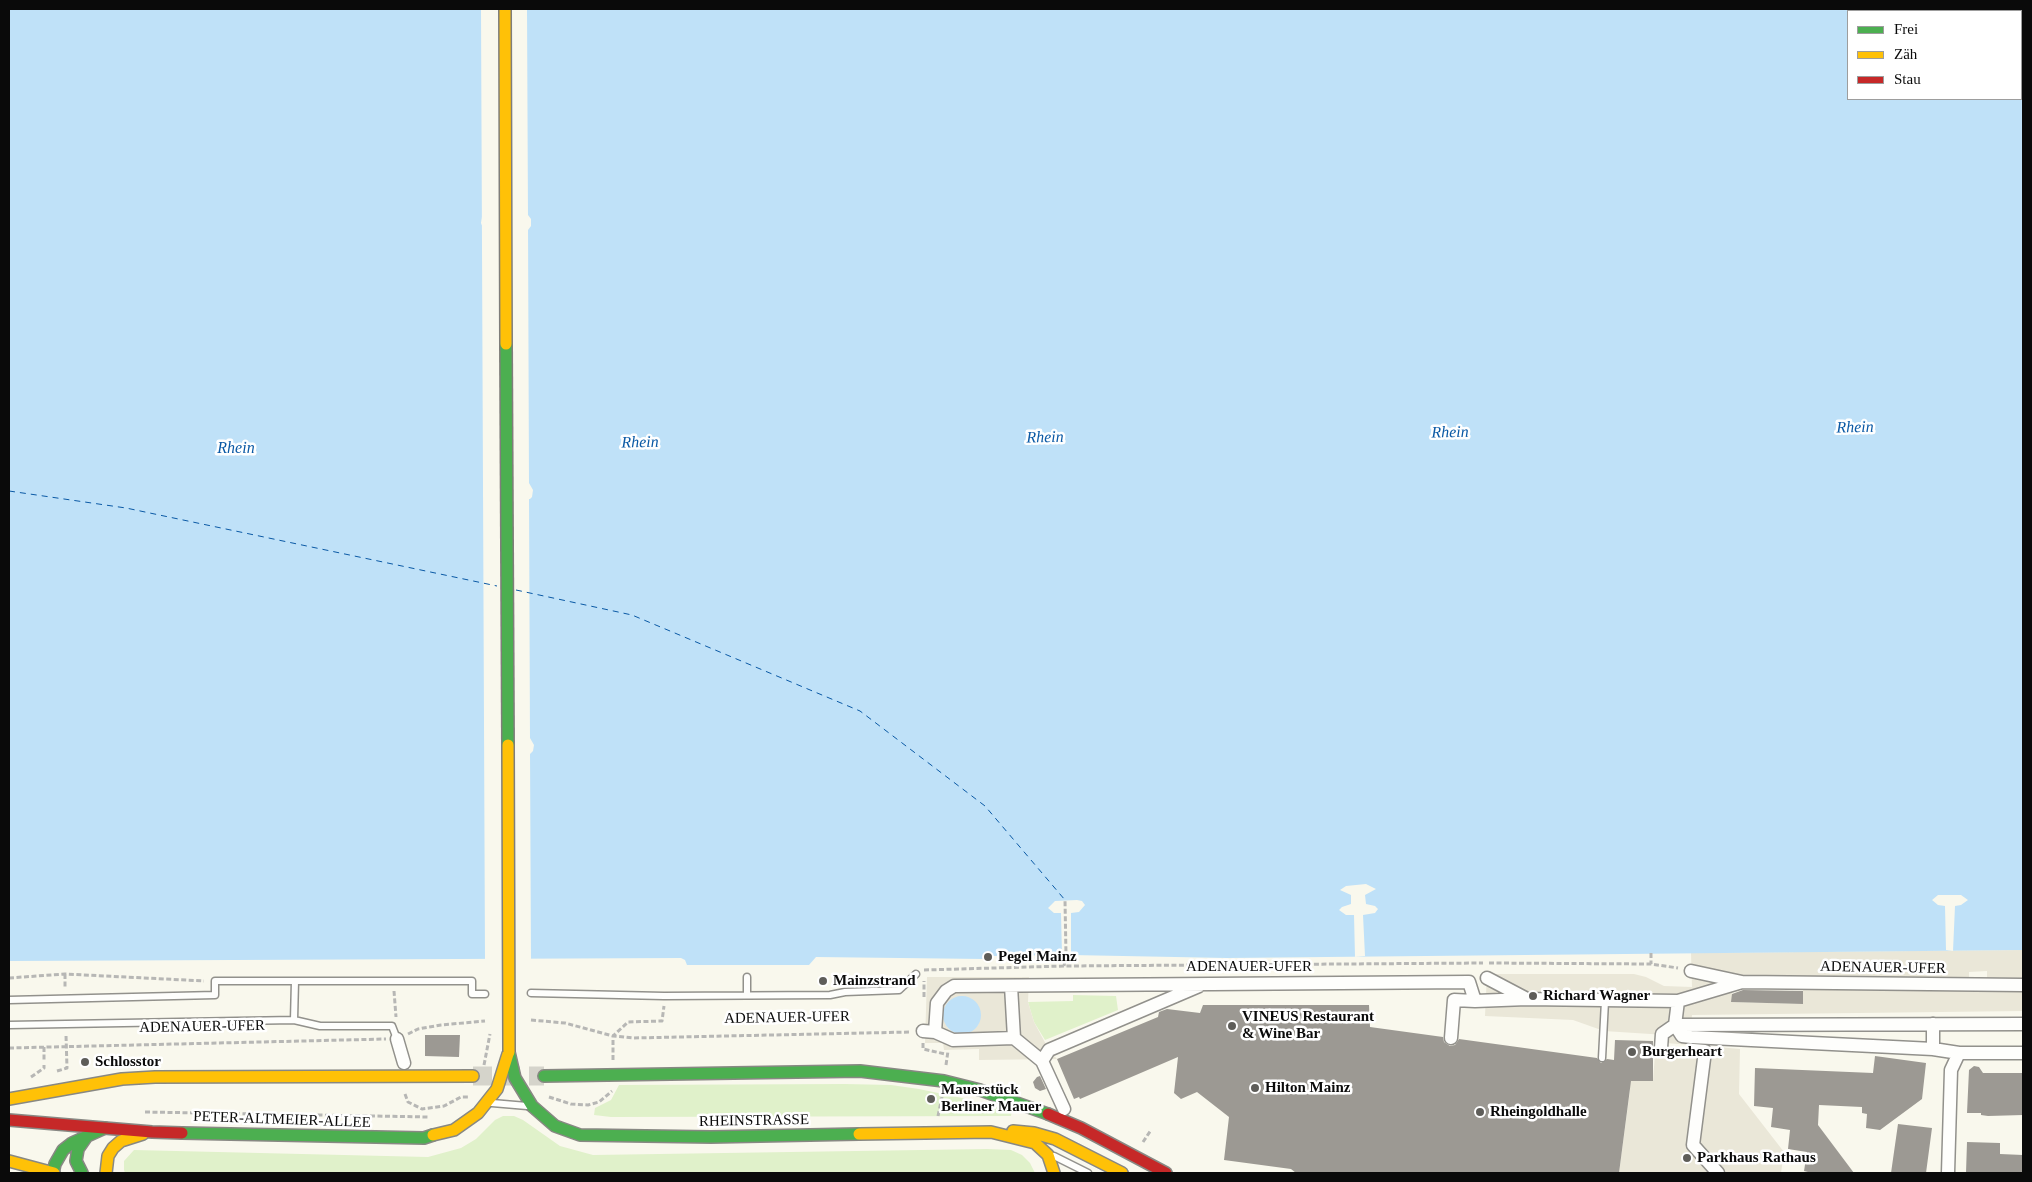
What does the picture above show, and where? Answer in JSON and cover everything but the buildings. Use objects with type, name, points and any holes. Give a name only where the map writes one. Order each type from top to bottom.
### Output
[{"type":"main road","points":[[505,9],[509,1052]]},
{"type":"main road","name":"PETER-ALTMEIER-ALLEE","points":[[9,1120],[152,1132],[424,1138],[454,1130],[466,1123],[488,1102],[502,1078],[509,1052]]},
{"type":"main road","name":"RHEINSTRASSE","points":[[509,1052],[515,1078],[532,1106],[547,1120],[564,1131],[580,1136],[992,1132],[1026,1140],[1042,1149]]},
{"type":"main road","points":[[544,1076],[860,1071],[944,1081],[980,1090],[1044,1112],[1081,1128],[1166,1173]]},
{"type":"main road","points":[[9,1099],[122,1079],[155,1077],[473,1076]]},
{"type":"main road","points":[[9,1161],[53,1173],[55,1164],[63,1150],[72,1143],[107,1128]]},
{"type":"main road","points":[[106,1173],[108,1156],[117,1144],[130,1137],[152,1132]]},
{"type":"main road","points":[[992,1132],[1023,1132],[1044,1135],[1066,1144],[1122,1173]]},
{"type":"main road","points":[[82,1173],[76,1161],[78,1149],[88,1136]]},
{"type":"main road","points":[[1042,1149],[1051,1162],[1054,1173]]},
{"type":"street","name":"ADENAUER-UFER","points":[[1691,971],[1742,982],[2023,985]]},
{"type":"street","name":"ADENAUER-UFER","points":[[1486,978],[1527,999]]},
{"type":"street","name":"ADENAUER-UFER","points":[[929,1032],[937,1003],[946,991],[954,986],[1469,982],[1475,1001]]},
{"type":"street","name":"ADENAUER-UFER","points":[[1450,1038],[1454,1000],[1678,1001],[1742,982]]},
{"type":"street","points":[[1042,1061],[1049,1050],[1204,984]]},
{"type":"street","points":[[1011,986],[1014,1038]]},
{"type":"street","points":[[1678,1001],[1675,1025],[1682,1036],[1691,1038],[1933,1049],[1959,1053],[2023,1053]]},
{"type":"street","points":[[1933,1024],[1933,1049]]},
{"type":"street","points":[[1661,1048],[1662,1034],[1675,1025],[2023,1024]]},
{"type":"street","points":[[929,1032],[953,1040],[1014,1038],[1042,1061],[1064,1109]]},
{"type":"street","points":[[397,1039],[404,1063]]},
{"type":"street","points":[[1693,1050],[1705,1052],[1693,1145],[1718,1173]]},
{"type":"street","points":[[1948,1173],[1951,1070],[1959,1053]]},
{"type":"lane","points":[[531,994],[664,996],[830,995],[846,992],[899,990],[916,974]]},
{"type":"lane","points":[[747,977],[747,994]]},
{"type":"lane","points":[[9,1000],[215,995],[215,981],[472,981],[472,994],[485,994]]},
{"type":"lane","points":[[294,1020],[295,981]]},
{"type":"lane","points":[[1602,1058],[1605,1000]]},
{"type":"lane","points":[[9,1025],[294,1020],[320,1026],[392,1026],[397,1039]]},
{"type":"lane","points":[[488,1102],[532,1106]]},
{"type":"lane","name":"RHEINSTRASSE","points":[[1042,1149],[1088,1173]]},
{"type":"path","points":[[1064,966],[1066,955],[1065,900]]},
{"type":"path","points":[[1651,953],[1651,964]]},
{"type":"path","points":[[924,970],[1064,966],[1460,963],[1651,964],[1691,971]]},
{"type":"path","points":[[9,978],[65,974],[215,981]]},
{"type":"path","points":[[394,981],[396,1015]]},
{"type":"path","points":[[613,1063],[612,1036],[628,1022],[662,1021],[664,996]]},
{"type":"path","name":"ADENAUER-UFER","points":[[531,1020],[564,1023],[612,1036],[633,1038],[929,1032]]},
{"type":"path","name":"ADENAUER-UFER","points":[[9,1048],[397,1039],[418,1029],[485,1021]]},
{"type":"path","points":[[484,1069],[490,1030]]},
{"type":"path","points":[[24,1082],[44,1068],[44,1047]]},
{"type":"path","points":[[66,1047],[67,1068]]},
{"type":"path","points":[[936,1122],[942,1094]]},
{"type":"path","points":[[408,1102],[422,1109],[431,1109],[444,1106],[461,1097],[472,1096],[467,1101]]},
{"type":"path","points":[[544,1096],[571,1104],[588,1105],[600,1102],[608,1096]]},
{"type":"path","points":[[141,1112],[431,1117]]},
{"type":"path","points":[[1144,1142],[1151,1130]]},
{"type":"green space","points":[[1073,995],[1116,996],[1118,1010],[1045,1040],[1034,1022],[1028,1002],[1073,1001]]},
{"type":"green space","points":[[619,1085],[891,1085],[919,1089],[1012,1111],[1011,1116],[611,1117],[594,1115],[595,1108],[611,1100]]},
{"type":"green space","points":[[503,1116],[514,1116],[523,1120],[560,1146],[593,1155],[987,1149],[1011,1150],[1022,1155],[1030,1163],[1035,1173],[125,1173],[124,1170],[124,1161],[134,1150],[428,1157],[461,1148],[476,1139],[495,1120]]},
{"type":"shaded area","points":[[2023,950],[2023,1011],[1692,1015],[1690,1045],[1666,1043],[1666,1035],[1604,1031],[1573,1020],[1485,1016],[1487,974],[1634,974],[1646,977],[1664,986],[1692,987],[1691,953]],"holes":[[[1987,971],[1987,981],[1969,982],[1969,972]],[[1732,988],[1803,989],[1803,1004],[1732,1002]]]},
{"type":"shaded area","points":[[927,977],[1029,977],[1028,1002],[1034,1022],[1049,1050],[1057,1059],[979,1060],[979,1049],[944,1050],[943,1043],[925,1043]],"holes":[[[966,997],[980,1013],[978,1025],[969,1033],[964,1034],[948,1028],[943,1017],[943,1011],[949,1001]]]},
{"type":"shaded area","points":[[1694,1045],[1740,1049],[1739,1094],[1784,1152],[1781,1173],[1619,1173],[1630,1090],[1623,1080],[1653,1081],[1655,1053],[1693,1055]]},
{"type":"water","name":"Rhein","points":[[9,9],[2023,9],[2023,950],[1227,958],[1071,955],[992,956],[992,954],[984,954],[984,959],[816,957],[809,965],[687,965],[685,960],[681,958],[9,961]],"holes":[[[486,214],[528,215],[531,219],[531,226],[528,230],[483,228],[481,223],[482,217]],[[529,483],[533,490],[530,499],[487,500],[483,497],[483,489],[486,484]],[[530,738],[534,745],[533,751],[530,754],[488,754],[486,751],[489,739]]]},
{"type":"water","points":[[962,996],[975,1002],[981,1015],[975,1028],[962,1034],[949,1028],[943,1015],[949,1002]]},
{"type":"pier","points":[[481,9],[527,9],[528,219],[527,217],[486,217],[484,223],[486,228],[527,228],[528,226],[529,486],[487,487],[485,492],[487,498],[529,497],[530,741],[490,741],[488,748],[490,753],[530,751],[531,962],[485,962]]},
{"type":"pier","points":[[1366,884],[1376,889],[1365,895],[1366,904],[1375,906],[1378,909],[1375,913],[1363,915],[1365,956],[1355,957],[1354,915],[1346,915],[1339,910],[1351,904],[1351,895],[1340,890],[1346,886]]},
{"type":"pier","points":[[1938,895],[1961,895],[1968,900],[1961,905],[1955,906],[1953,951],[1946,950],[1945,906],[1938,905],[1932,900]]},
{"type":"pier","points":[[1055,901],[1082,901],[1085,905],[1079,912],[1071,913],[1071,955],[1062,955],[1061,913],[1054,913],[1048,908]]},
{"type":"ferry route","points":[[9,491],[126,508],[497,586]]},
{"type":"ferry route","points":[[516,590],[632,615],[860,711],[985,806],[1065,900]]},
{"type":"tunnel","points":[[473,1076],[544,1076]]},
{"type":"traffic: fast","points":[[506,344],[508,745]]},
{"type":"traffic: fast","points":[[509,1052],[515,1078],[532,1106],[555,1126],[580,1135],[711,1137],[859,1134]]},
{"type":"traffic: fast","points":[[544,1076],[860,1071],[944,1081],[980,1090],[1048,1114]]},
{"type":"traffic: fast","points":[[53,1173],[55,1164],[63,1150],[72,1143],[105,1128]]},
{"type":"traffic: fast","points":[[182,1133],[424,1138],[433,1135]]},
{"type":"traffic: fast","points":[[82,1173],[76,1161],[78,1149],[87,1136]]},
{"type":"traffic: slow","points":[[505,9],[506,344]]},
{"type":"traffic: slow","points":[[508,745],[509,1052]]},
{"type":"traffic: slow","points":[[433,1135],[454,1130],[478,1113],[497,1089],[508,1054]]},
{"type":"traffic: slow","points":[[9,1099],[122,1079],[155,1077],[473,1076]]},
{"type":"traffic: slow","points":[[1013,1131],[1034,1133],[1055,1139],[1122,1173]]},
{"type":"traffic: slow","points":[[859,1134],[991,1132],[1035,1143],[1048,1155],[1054,1173]]},
{"type":"traffic: slow","points":[[106,1173],[108,1156],[113,1148],[121,1141],[143,1134]]},
{"type":"traffic: slow","points":[[9,1161],[54,1173]]},
{"type":"traffic: jam","points":[[1048,1114],[1081,1128],[1166,1173]]},
{"type":"traffic: jam","points":[[9,1120],[182,1133]]},
{"type":"place","name":"Pegel Mainz","points":[[988,957]]},
{"type":"place","name":"Mainzstrand","points":[[823,981]]},
{"type":"place","name":"Richard Wagner","points":[[1533,996]]},
{"type":"place","name":"VINEUS Restaurant & Wine Bar","points":[[1232,1026]]},
{"type":"place","name":"Burgerheart","points":[[1632,1052]]},
{"type":"place","name":"Schlosstor","points":[[85,1062]]},
{"type":"place","name":"Hilton Mainz","points":[[1255,1088]]},
{"type":"place","name":"Mauerstück Berliner Mauer","points":[[931,1099]]},
{"type":"place","name":"Rheingoldhalle","points":[[1480,1112]]},
{"type":"place","name":"Parkhaus Rathaus","points":[[1687,1158]]}]
